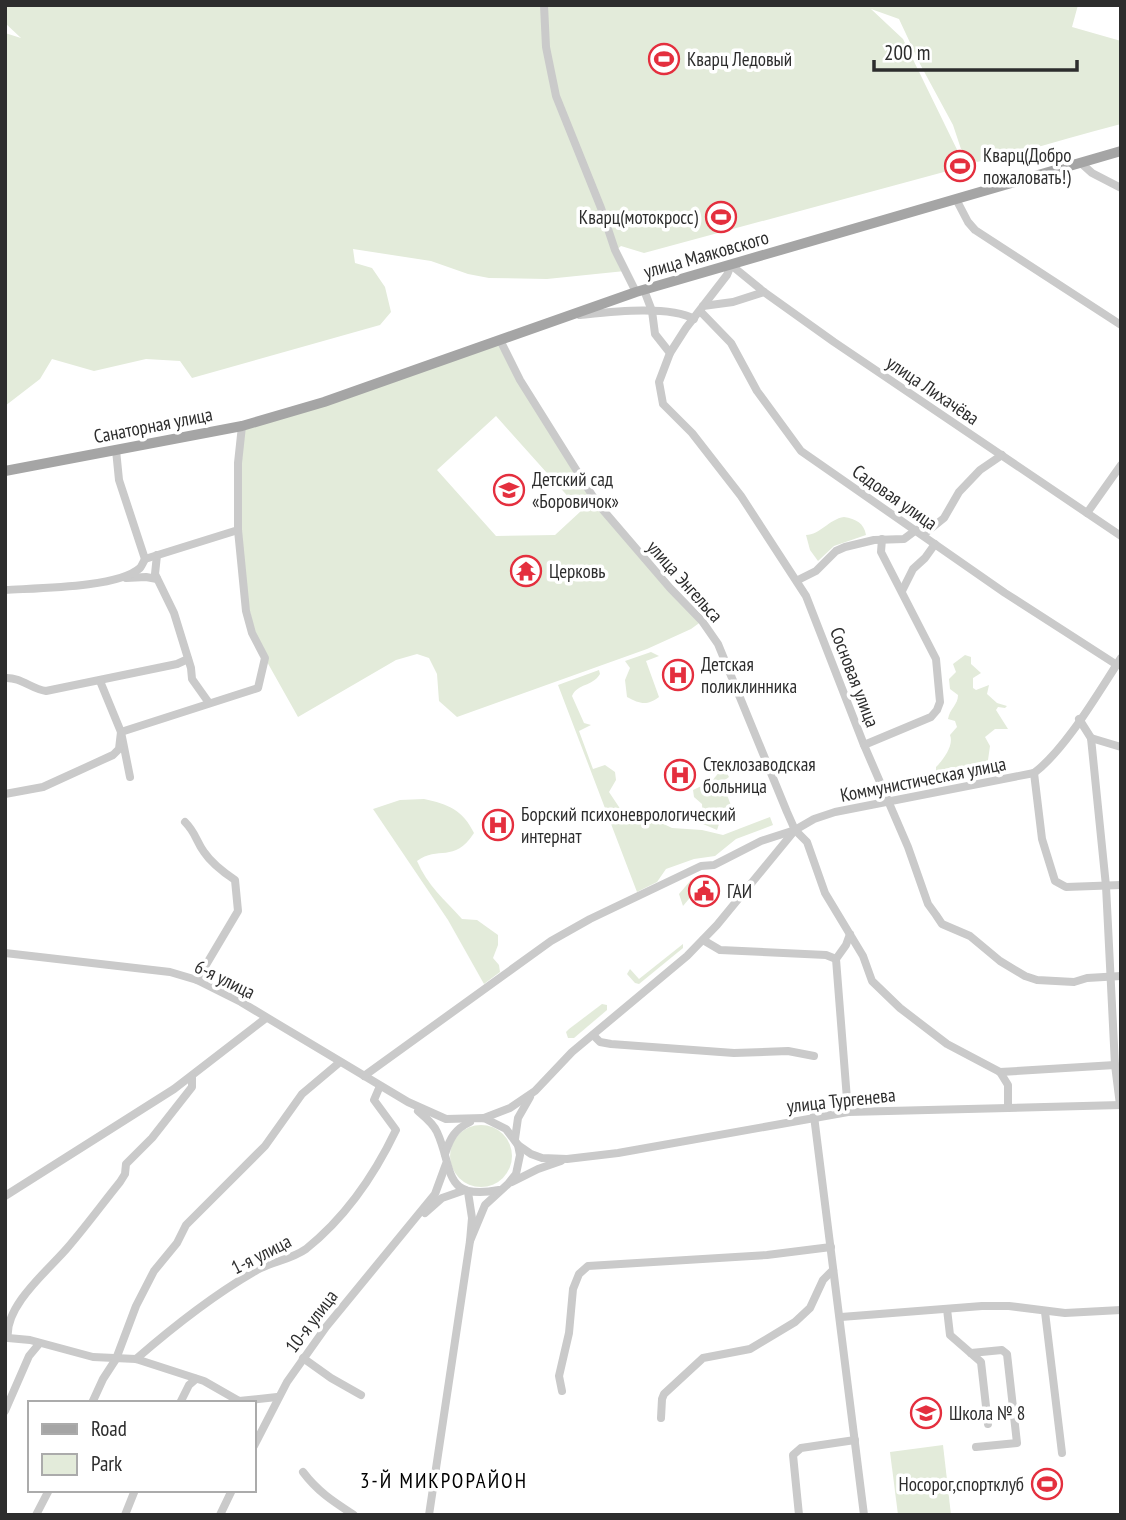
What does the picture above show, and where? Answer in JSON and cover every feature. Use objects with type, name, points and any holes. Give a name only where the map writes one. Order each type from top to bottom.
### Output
[{"type":"main road","name":"улица Маяковского","points":[[306,408],[640,291],[957,201],[1121,151]]},
{"type":"main road","name":"Санаторная улица","points":[[5,471],[242,426],[306,408]]},
{"type":"street","points":[[544,5],[545,40],[555,96],[601,208],[615,250],[652,311],[655,334],[670,353]]},
{"type":"street","points":[[1082,164],[1092,173],[1121,188]]},
{"type":"street","points":[[957,201],[975,230],[1121,326]]},
{"type":"street","name":"улица Лихачёва","points":[[731,265],[764,292],[1121,536]]},
{"type":"street","name":"Сосновая улица","points":[[731,265],[727,275],[670,353],[659,382],[663,404],[692,433],[741,496],[798,580],[889,801],[928,904],[951,929],[959,930],[1025,976],[1037,980],[1074,982],[1087,978],[1121,976]]},
{"type":"street","points":[[564,317],[652,311],[699,312],[764,292]]},
{"type":"street","name":"Садовая улица","points":[[699,312],[731,343],[757,391],[801,451],[1005,593],[1119,662]]},
{"type":"street","name":"улица Энгельса","points":[[500,340],[520,380],[597,503],[702,621],[719,644],[795,830],[807,842],[825,892],[863,957],[872,981],[900,1008],[947,1044],[1000,1072]]},
{"type":"street","points":[[121,732],[258,688],[264,658],[252,633],[246,611],[238,530],[238,463],[242,426]]},
{"type":"street","points":[[116,450],[119,480],[145,559],[141,568],[121,578]]},
{"type":"street","points":[[798,580],[816,570],[836,551],[845,547],[920,533],[944,518],[959,492],[975,475],[1002,455]]},
{"type":"street","points":[[1087,513],[1121,465]]},
{"type":"street","points":[[145,559],[238,530]]},
{"type":"street","points":[[864,745],[931,717],[940,702],[936,659],[881,552],[882,539]]},
{"type":"street","points":[[902,591],[913,569],[935,544]]},
{"type":"street","points":[[157,555],[154,569],[174,613],[191,679],[209,703]]},
{"type":"street","points":[[5,590],[78,585],[121,578],[158,579]]},
{"type":"street","points":[[5,678],[18,679],[40,691],[100,681],[177,664],[188,659]]},
{"type":"street","name":"Коммунистическая улица","points":[[484,1118],[510,1108],[534,1091],[572,1052],[703,940],[795,830],[814,818],[1034,773],[1050,758],[1119,662]]},
{"type":"street","points":[[100,681],[121,732],[130,777]]},
{"type":"street","points":[[1079,719],[1091,738],[1106,886],[1115,1065],[1120,1105]]},
{"type":"street","points":[[5,794],[43,787],[113,755],[119,749],[121,732]]},
{"type":"street","points":[[1091,738],[1121,747]]},
{"type":"street","points":[[1034,773],[1042,839],[1055,881],[1066,887],[1121,885]]},
{"type":"street","points":[[185,822],[195,832],[201,850],[217,868],[235,880],[238,911],[197,980]]},
{"type":"street","points":[[364,1076],[551,941],[590,919],[701,866],[714,865],[761,841],[795,830]]},
{"type":"street","points":[[848,1112],[836,959],[850,934]]},
{"type":"street","points":[[703,940],[720,950],[826,955],[836,959]]},
{"type":"street","name":"6-я улица","points":[[5,953],[170,972],[197,980],[408,1102]]},
{"type":"street","points":[[5,1196],[81,1150],[192,1076],[266,1018]]},
{"type":"street","points":[[593,1035],[600,1042],[611,1044],[734,1054],[788,1051],[814,1056]]},
{"type":"street","points":[[93,1401],[116,1359],[136,1306],[154,1271],[177,1243],[186,1224],[265,1146],[302,1094],[340,1062]]},
{"type":"street","points":[[1008,1108],[1008,1085],[1000,1072],[1115,1065]]},
{"type":"street","points":[[192,1076],[192,1087],[160,1128],[126,1164],[125,1174],[120,1182],[69,1246],[36,1279],[14,1314],[7,1339],[30,1340],[93,1357],[136,1359],[204,1381],[239,1401],[277,1397]]},
{"type":"street","name":"1-я улица","points":[[136,1359],[188,1315],[216,1296],[259,1269],[304,1251],[353,1204],[396,1130],[374,1100],[380,1086]]},
{"type":"street","name":"Коммунистическая улица","points":[[516,1142],[518,1118],[534,1091]]},
{"type":"street","points":[[408,1102],[446,1119],[484,1118],[506,1129],[516,1142],[519,1164],[516,1174],[485,1205],[470,1241]]},
{"type":"street","points":[[408,1102],[436,1129],[450,1175],[467,1191],[482,1194],[499,1190]]},
{"type":"street","name":"улица Тургенева","points":[[516,1142],[531,1154],[542,1158],[567,1159],[618,1153],[848,1112],[1120,1105]]},
{"type":"street","points":[[814,1116],[864,1515]]},
{"type":"street","points":[[445,1154],[449,1139],[460,1127],[473,1120]]},
{"type":"street","name":"улица Тургенева","points":[[508,1184],[538,1169],[567,1159]]},
{"type":"street","name":"10-я улица","points":[[256,1442],[277,1397],[303,1358],[355,1290],[435,1194],[446,1164]]},
{"type":"street","points":[[429,1515],[470,1241],[472,1218],[467,1191]]},
{"type":"street","name":"10-я улица","points":[[410,1227],[442,1198],[467,1191]]},
{"type":"street","points":[[562,1391],[559,1376],[569,1333],[573,1289],[579,1274],[588,1266],[767,1255],[831,1247]]},
{"type":"street","points":[[661,1418],[664,1394],[698,1361],[709,1356],[750,1349],[794,1322],[807,1312],[823,1280],[833,1270]]},
{"type":"street","points":[[841,1317],[1009,1306],[1065,1313],[1121,1310]]},
{"type":"street","points":[[947,1309],[950,1335],[982,1366],[988,1424]]},
{"type":"street","points":[[1045,1312],[1062,1453]]},
{"type":"street","points":[[5,1411],[29,1356],[38,1344]]},
{"type":"street","points":[[971,1353],[1002,1350],[1007,1354],[1017,1443],[976,1447]]},
{"type":"street","points":[[303,1358],[361,1395]]},
{"type":"street","points":[[181,1401],[196,1379]]},
{"type":"street","points":[[799,1515],[793,1455],[801,1448],[855,1440]]},
{"type":"street","points":[[303,1472],[333,1503],[354,1515]]},
{"type":"street","points":[[36,1515],[49,1492]]},
{"type":"street","points":[[125,1515],[134,1492]]},
{"type":"street","points":[[220,1515],[231,1492]]},
{"type":"green space","points":[[5,5],[1078,5],[1072,27],[1121,41],[1121,124],[977,162],[961,149],[953,125],[899,19],[871,9],[903,39],[966,168],[644,253],[621,246],[615,251],[625,271],[547,279],[489,278],[431,261],[353,249],[355,263],[372,268],[385,287],[391,312],[380,325],[192,378],[180,361],[146,359],[94,371],[52,359],[40,379],[5,406],[5,33],[21,38],[5,23]]},
{"type":"green space","points":[[500,340],[585,485],[702,621],[691,629],[647,649],[457,717],[439,701],[437,674],[429,658],[417,654],[396,660],[298,717],[257,644],[241,570],[242,426]],"holes":[[[496,416],[581,511],[555,535],[496,536],[437,470]]]},
{"type":"green space","points":[[844,517],[859,522],[866,535],[834,546],[818,561],[810,550],[806,535]]},
{"type":"green space","points":[[651,652],[659,656],[646,661],[659,697],[651,702],[640,702],[627,697],[625,680],[630,668],[625,661]]},
{"type":"green space","points":[[965,655],[971,657],[971,664],[981,673],[973,678],[973,688],[976,690],[989,685],[987,694],[997,703],[1007,706],[998,707],[996,710],[1008,729],[995,729],[985,737],[990,746],[988,760],[996,767],[944,780],[936,774],[936,767],[948,752],[950,735],[957,727],[955,721],[948,719],[958,695],[950,689],[949,679],[956,672],[953,664]]},
{"type":"green space","points":[[599,670],[597,678],[578,689],[572,696],[584,723],[591,725],[579,731],[593,769],[605,765],[615,772],[616,780],[609,792],[623,813],[633,821],[643,814],[672,828],[723,835],[770,817],[773,825],[736,839],[715,856],[694,859],[666,869],[657,882],[637,892],[558,685]]},
{"type":"green space","points":[[720,771],[726,771],[729,777],[722,782],[732,808],[712,816],[719,824],[717,830],[703,824],[702,804],[694,797],[693,790],[712,781]]},
{"type":"green space","points":[[424,799],[460,813],[474,833],[460,848],[425,856],[417,861],[431,885],[462,919],[477,920],[498,935],[498,945],[493,958],[499,965],[500,972],[484,984],[448,920],[373,809],[400,800]]},
{"type":"green space","points":[[691,880],[699,887],[683,906],[679,894]]},
{"type":"green space","points":[[683,944],[683,948],[639,984],[627,974],[630,969],[639,979]]},
{"type":"green space","points":[[602,1004],[607,1005],[607,1010],[574,1038],[568,1038],[566,1032],[569,1029]]},
{"type":"green space","points":[[481,1125],[503,1134],[512,1156],[503,1178],[481,1187],[459,1178],[450,1156],[459,1134]]},
{"type":"green space","points":[[943,1445],[951,1515],[898,1515],[890,1452]]},
{"type":"place","name":"Кварц Ледовый","points":[[664,59]]},
{"type":"place","name":"Кварц(Добро пожаловать!)","points":[[960,166]]},
{"type":"place","name":"Кварц(мотокросс)","points":[[721,217]]},
{"type":"place","name":"Детский сад «Боровичок»","points":[[509,490]]},
{"type":"place","name":"Церковь","points":[[526,571]]},
{"type":"place","name":"Детская поликлинника","points":[[678,675]]},
{"type":"place","name":"Стеклозаводская больница","points":[[680,775]]},
{"type":"place","name":"Борский психоневрологический интернат","points":[[498,825]]},
{"type":"place","name":"ГАИ","points":[[704,891]]},
{"type":"place","name":"Школа № 8","points":[[926,1413]]},
{"type":"place","name":"Носорог,спортклуб","points":[[1047,1484]]},
{"type":"district","name":"3-Й МИКРОРАЙОН","points":[[444,1481]]}]
